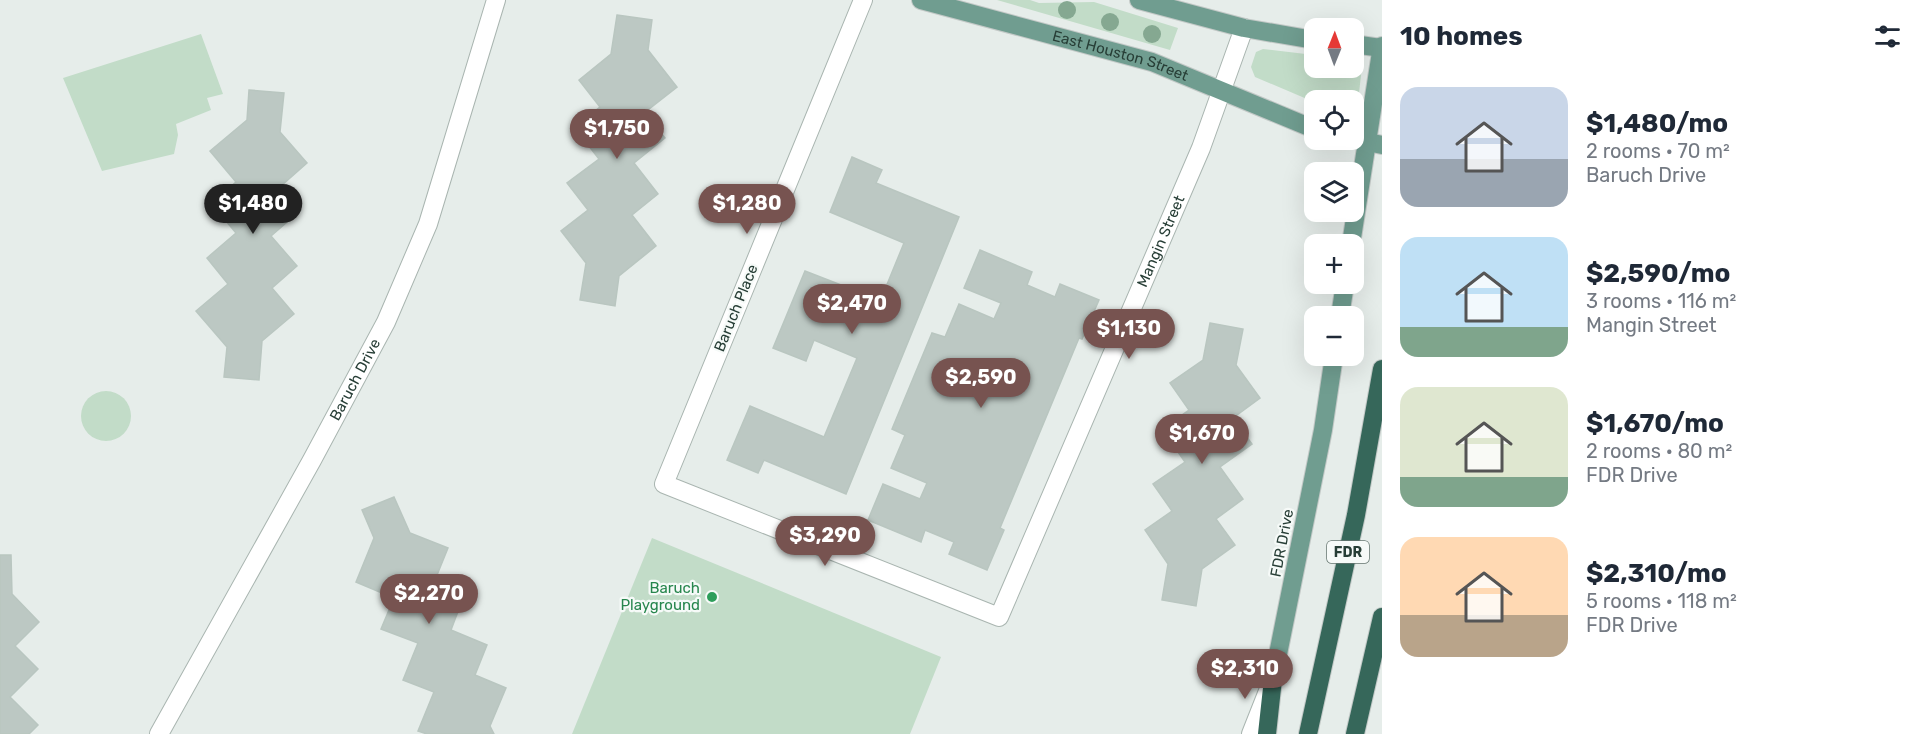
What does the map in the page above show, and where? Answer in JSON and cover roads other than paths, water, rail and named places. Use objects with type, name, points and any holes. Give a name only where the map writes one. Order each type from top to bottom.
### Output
[{"type":"highway","name":"FDR","points":[[1308,734],[1356,515],[1382,369]]},
{"type":"highway","points":[[1355,734],[1382,617]]},
{"type":"highway","points":[[1267,734],[1273,679]]},
{"type":"main road","name":"East Houston Street","points":[[921,0],[1152,62],[1304,125]]},
{"type":"main road","points":[[1139,0],[1244,28],[1304,38]]},
{"type":"main road","points":[[1353,234],[1382,47],[1364,45]]},
{"type":"main road","name":"FDR Drive","points":[[1273,679],[1312,485],[1332,366]]},
{"type":"street","name":"Baruch Drive","points":[[159,734],[386,322],[428,224],[496,0]]},
{"type":"street","name":"Baruch Place","points":[[863,0],[664,484],[999,617]]},
{"type":"street","name":"Mangin Street","points":[[999,617],[1201,148],[1244,28]]},
{"type":"street","name":"FDR Drive","points":[[1251,734],[1273,679]]},
{"type":"place","name":"Baruch Playground","points":[[712,597]]}]
